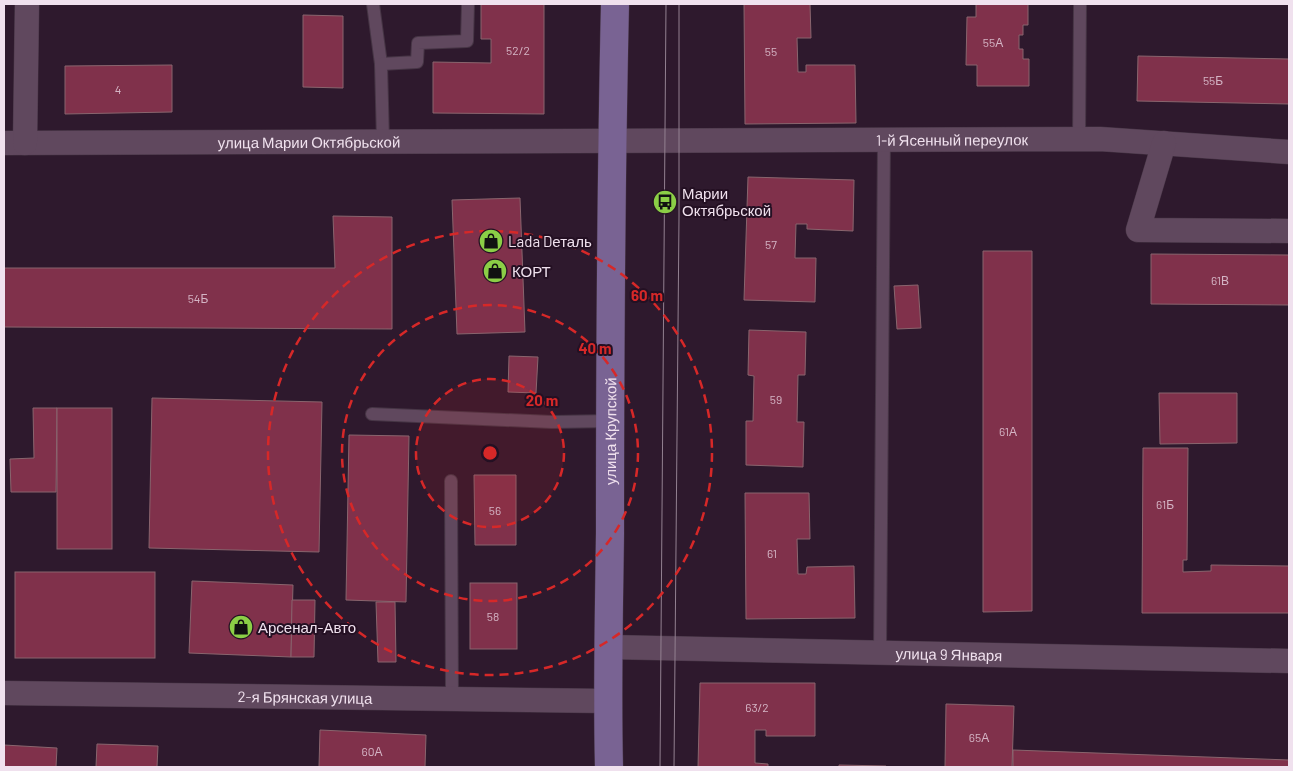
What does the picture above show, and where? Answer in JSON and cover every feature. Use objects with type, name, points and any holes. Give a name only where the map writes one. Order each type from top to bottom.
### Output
[{"type":"main road","name":"улица Крупской","points":[[609,767],[607,702],[615,4]]},
{"type":"street","points":[[14,143],[27,4]]},
{"type":"street","name":"1-й Ясенный переулок","points":[[613,141],[1079,139],[1289,152]]},
{"type":"street","name":"улица Марии Октябрьской","points":[[14,143],[613,141]]},
{"type":"street","points":[[1164,143],[1138,230],[1289,231]]},
{"type":"street","name":"улица 9 Января","points":[[609,647],[1289,661]]},
{"type":"street","name":"2-я Брянская улица","points":[[4,693],[452,698],[607,702]]},
{"type":"lane","points":[[374,4],[381,64],[384,141]]},
{"type":"lane","points":[[381,64],[416,62],[418,43],[467,41],[468,4]]},
{"type":"lane","points":[[1079,139],[1080,4]]},
{"type":"lane","points":[[880,653],[884,139]]},
{"type":"lane","points":[[372,414],[552,422],[610,422]]},
{"type":"lane","points":[[451,481],[452,698]]},
{"type":"building","points":[[481,4],[544,4],[544,114],[433,113],[433,62],[491,63],[491,39],[481,39]]},
{"type":"building","points":[[744,4],[810,4],[811,38],[797,38],[798,72],[806,72],[806,65],[855,65],[856,123],[745,124]]},
{"type":"building","points":[[976,4],[1028,4],[1028,25],[1023,25],[1023,35],[1019,35],[1019,49],[1023,49],[1023,59],[1029,59],[1029,86],[977,86],[977,65],[966,65],[967,17],[976,17]]},
{"type":"building","points":[[303,15],[343,16],[343,88],[303,87]]},
{"type":"building","points":[[1138,56],[1289,59],[1289,104],[1137,101]]},
{"type":"building","points":[[172,65],[172,112],[65,114],[65,66]]},
{"type":"building","points":[[748,177],[854,180],[853,231],[807,229],[807,224],[796,224],[795,258],[816,258],[815,302],[744,300]]},
{"type":"building","points":[[520,198],[525,332],[457,334],[452,200]]},
{"type":"building","points":[[333,216],[392,217],[392,329],[4,327],[4,268],[335,268]]},
{"type":"building","points":[[983,251],[1032,251],[1032,611],[983,612]]},
{"type":"building","points":[[1151,254],[1289,255],[1289,305],[1151,304]]},
{"type":"building","points":[[918,285],[921,328],[897,329],[894,286]]},
{"type":"building","points":[[749,330],[806,332],[805,375],[798,375],[797,422],[804,422],[803,467],[746,465],[746,421],[753,421],[754,376],[748,375]]},
{"type":"building","points":[[509,356],[538,357],[536,393],[508,392]]},
{"type":"building","points":[[1159,393],[1237,393],[1237,443],[1160,444]]},
{"type":"building","points":[[152,398],[322,402],[319,552],[149,548]]},
{"type":"building","points":[[33,408],[57,408],[56,492],[11,492],[10,459],[34,458]]},
{"type":"building","points":[[57,408],[112,408],[112,549],[57,549]]},
{"type":"building","points":[[349,435],[409,436],[406,602],[346,600]]},
{"type":"building","points":[[1143,448],[1188,448],[1187,560],[1183,560],[1183,572],[1211,571],[1211,565],[1289,566],[1289,613],[1142,613]]},
{"type":"building","points":[[474,475],[516,475],[516,545],[475,545]]},
{"type":"building","points":[[745,493],[809,493],[810,539],[797,539],[798,574],[806,574],[807,567],[854,566],[855,618],[746,619]]},
{"type":"building","points":[[15,572],[155,572],[155,658],[15,658]]},
{"type":"building","name":"Арсенал-Авто","points":[[192,581],[293,585],[291,657],[189,653]]},
{"type":"building","points":[[470,583],[517,583],[517,649],[470,649]]},
{"type":"building","points":[[292,600],[315,600],[314,657],[291,657]]},
{"type":"building","points":[[376,602],[395,602],[396,662],[378,662]]},
{"type":"building","points":[[700,683],[815,683],[815,736],[766,736],[766,730],[755,730],[755,763],[768,764],[768,767],[698,767]]},
{"type":"building","points":[[946,704],[1014,706],[1012,767],[945,767]]},
{"type":"building","points":[[320,730],[426,735],[425,767],[319,767]]},
{"type":"building","points":[[97,744],[158,746],[157,767],[96,767]]},
{"type":"building","points":[[4,745],[57,748],[56,767],[4,767]]},
{"type":"building","points":[[1013,750],[1289,760],[1289,767],[1013,767]]},
{"type":"building","points":[[839,765],[886,766],[886,767],[839,767]]},
{"type":"tram line","points":[[660,767],[666,4]]},
{"type":"tram line","points":[[674,767],[679,4]]},
{"type":"place","name":"Марии Октябрьской","points":[[665,202]]},
{"type":"place","name":"Lada Dеталь","points":[[491,241]]},
{"type":"place","name":"КОРТ","points":[[495,271]]},
{"type":"place","name":"Арсенал-Авто","points":[[241,627]]}]
